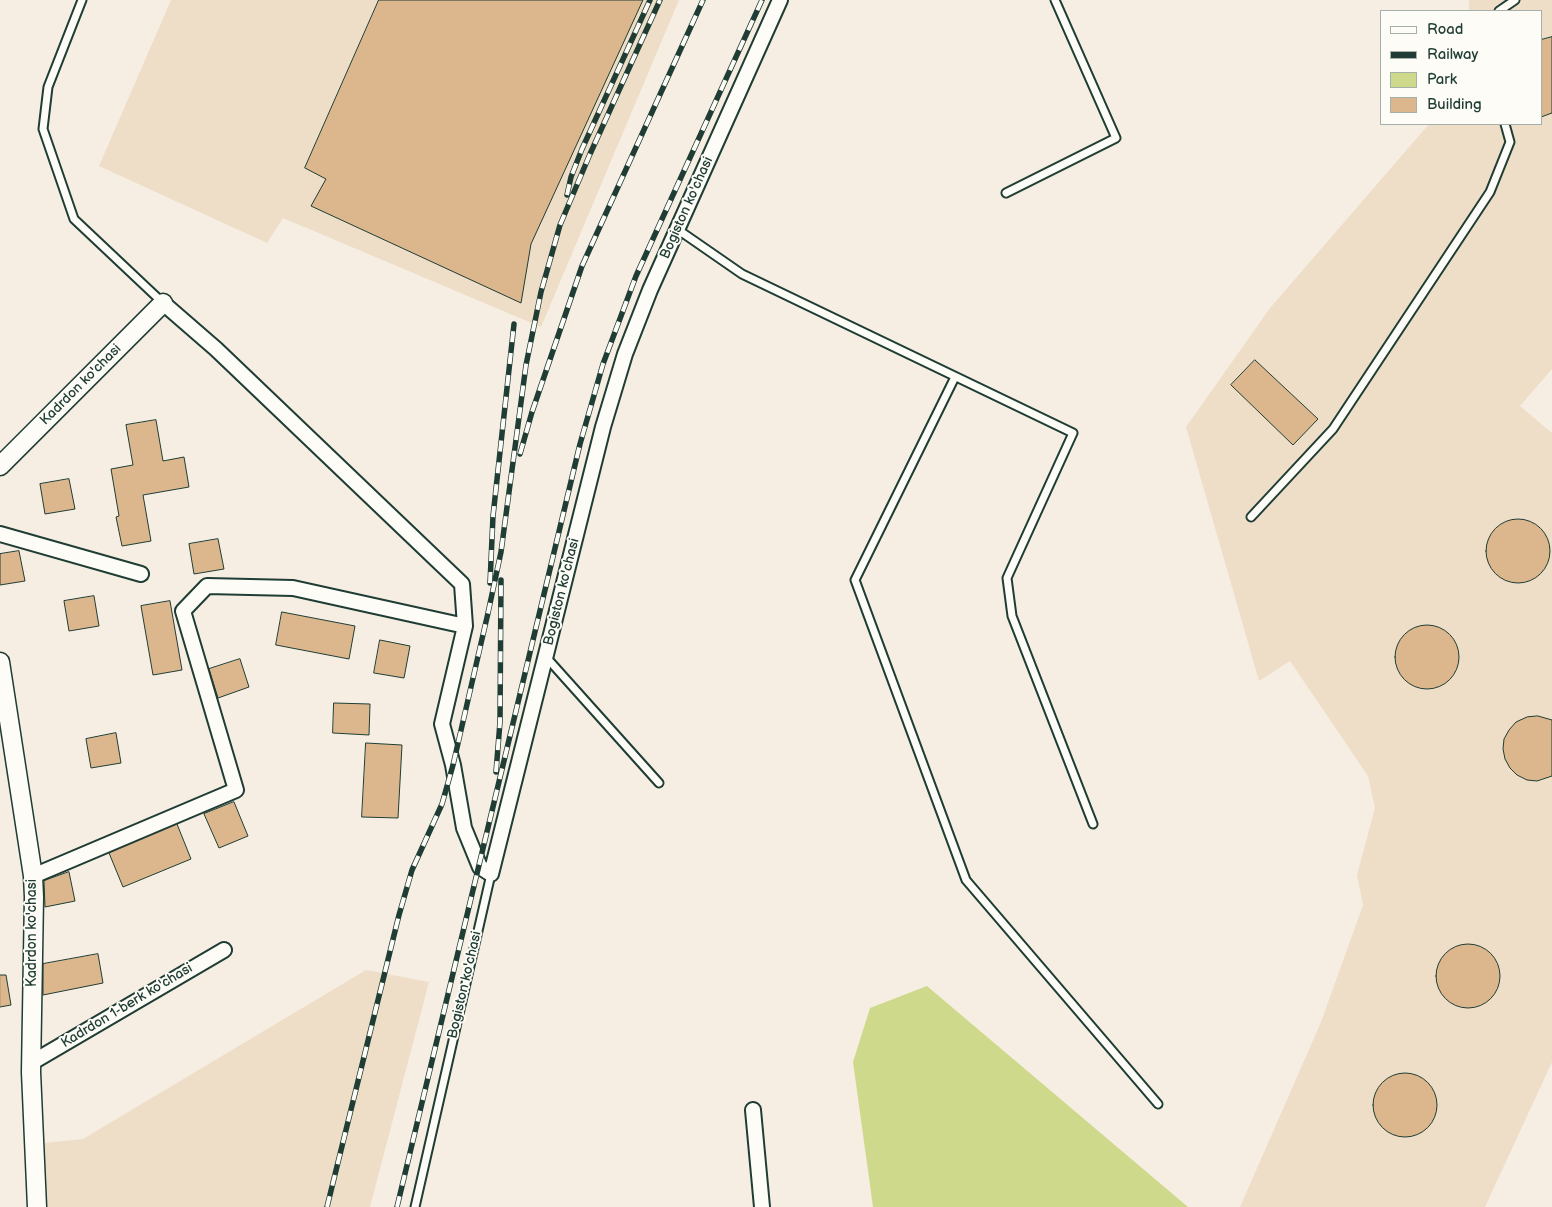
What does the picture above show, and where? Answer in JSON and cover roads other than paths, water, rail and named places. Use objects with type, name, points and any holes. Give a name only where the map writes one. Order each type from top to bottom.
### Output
[{"type":"street","name":"Bogiston ko'chasi","points":[[491,874],[603,427],[625,354],[650,290],[780,0]]},
{"type":"street","name":"Kadrdon ko'chasi","points":[[0,466],[163,303]]},
{"type":"street","points":[[163,303],[216,349],[462,584],[465,626],[442,724],[453,765],[464,828],[480,868],[491,874]]},
{"type":"street","points":[[0,534],[141,574]]},
{"type":"street","points":[[33,876],[236,790],[183,611],[207,586],[293,588],[465,626]]},
{"type":"street","name":"Kadrdon ko'chasi","points":[[0,662],[33,876],[31,1063],[37,1207]]},
{"type":"street","name":"Kadrdon 1-berk ko'chasi","points":[[31,1063],[224,950]]},
{"type":"street","points":[[753,1110],[762,1207]]},
{"type":"lane","points":[[82,0],[48,87],[43,129],[74,219],[163,303]]},
{"type":"lane","points":[[1006,193],[1116,138],[1055,0]]},
{"type":"lane","points":[[1500,10],[1515,0]]},
{"type":"lane","points":[[1251,517],[1333,429],[1490,192],[1510,142],[1504,125]]},
{"type":"lane","points":[[677,229],[742,274],[1073,433],[1007,578],[1012,616],[1093,824]]},
{"type":"lane","points":[[955,377],[855,580],[966,880],[1158,1104]]},
{"type":"lane","points":[[546,657],[659,783]]},
{"type":"lane","name":"Bogiston ko'chasi","points":[[415,1207],[491,874]]},
{"type":"railway","points":[[567,195],[571,177],[582,149],[650,0]]},
{"type":"railway","points":[[327,1207],[399,915],[412,870],[442,804],[453,765],[501,552],[526,365],[541,292],[560,225],[660,0]]},
{"type":"railway","points":[[520,454],[532,412],[582,266],[703,0]]},
{"type":"railway","points":[[397,1207],[580,444],[603,364],[636,276],[762,0]]},
{"type":"railway","points":[[490,583],[493,516],[514,324]]},
{"type":"railway","points":[[496,772],[500,722],[501,580]]}]
